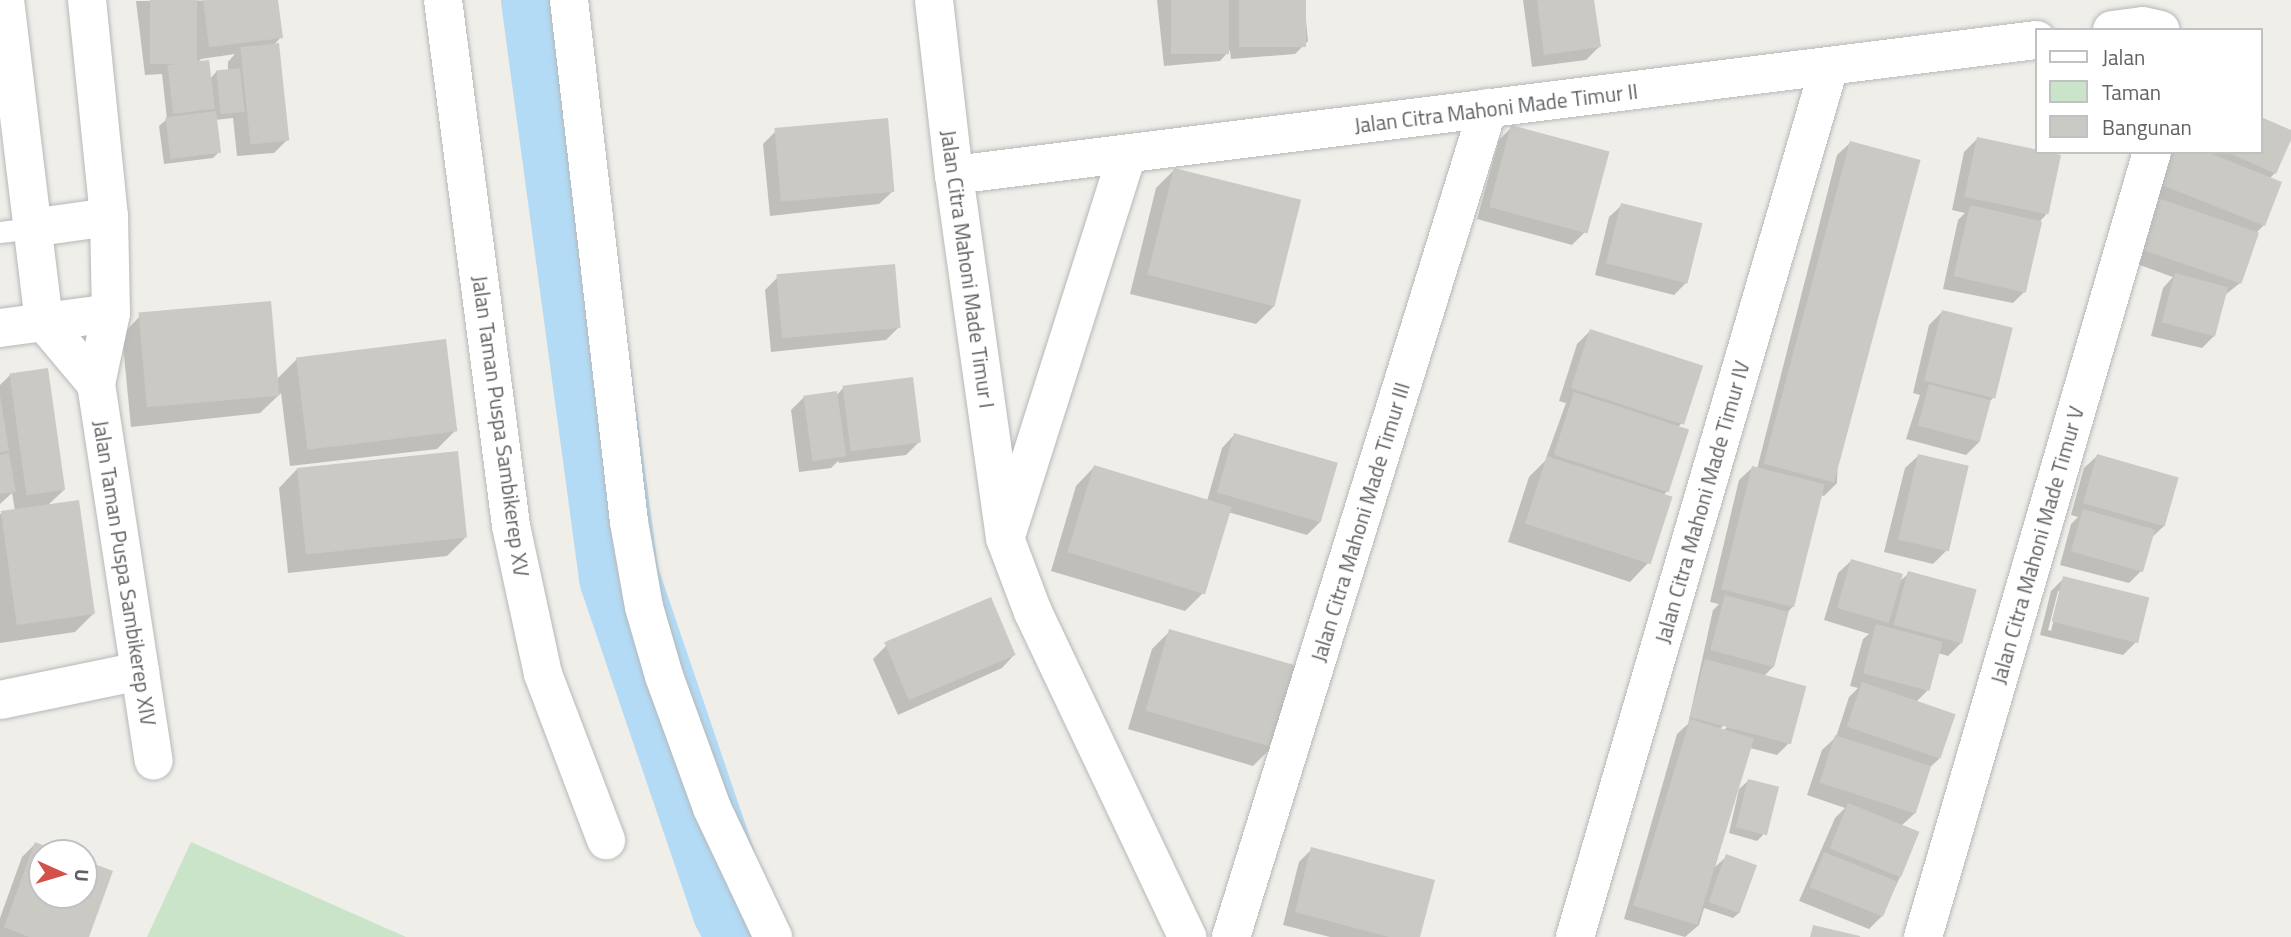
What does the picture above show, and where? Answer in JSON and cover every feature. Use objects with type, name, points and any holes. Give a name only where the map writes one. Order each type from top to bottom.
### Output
[{"type":"street","points":[[5,0],[16,230],[44,322],[96,384]]},
{"type":"street","points":[[87,0],[109,217],[111,313],[96,384]]},
{"type":"street","name":"Jalan Taman Puspa Sambikerep XV","points":[[443,0],[511,526],[543,674],[606,840]]},
{"type":"street","points":[[569,0],[629,522],[644,607],[664,676],[712,808],[773,937]]},
{"type":"street","name":"Jalan Citra Mahoni Made Timur I","points":[[934,0],[954,175],[1005,538],[1033,612],[1187,937]]},
{"type":"street","points":[[2128,28],[2152,28]]},
{"type":"street","name":"Jalan Citra Mahoni Made Timur II","points":[[954,175],[2036,40]]},
{"type":"street","name":"Jalan Citra Mahoni Made Timur IV","points":[[1576,937],[1829,67]]},
{"type":"street","name":"Jalan Citra Mahoni Made Timur III","points":[[1231,937],[1488,108]]},
{"type":"street","name":"Jalan Citra Mahoni Made Timur V","points":[[1923,937],[2151,154]]},
{"type":"street","points":[[1005,538],[1127,155]]},
{"type":"street","points":[[16,230],[109,217]]},
{"type":"street","points":[[0,328],[111,313]]},
{"type":"street","name":"Jalan Taman Puspa Sambikerep XIV","points":[[96,384],[154,761]]},
{"type":"street","points":[[0,700],[140,671]]},
{"type":"green space","points":[[191,842],[406,937],[147,937]]},
{"type":"building","points":[[150,0],[197,0],[197,64],[150,64]]},
{"type":"building","points":[[203,0],[278,0],[283,38],[209,47]]},
{"type":"building","points":[[1171,0],[1229,0],[1229,54],[1171,54]]},
{"type":"building","points":[[1239,0],[1306,0],[1306,47],[1239,47]]},
{"type":"building","points":[[1537,0],[1594,0],[1601,47],[1544,55]]},
{"type":"building","points":[[279,43],[289,140],[250,145],[240,47]]},
{"type":"building","points":[[209,60],[215,109],[173,114],[167,65]]},
{"type":"building","points":[[240,68],[245,112],[221,114],[216,71]]},
{"type":"building","points":[[216,111],[221,153],[170,159],[165,117]]},
{"type":"building","points":[[888,118],[894,192],[781,202],[774,128]]},
{"type":"building","points":[[2263,118],[2291,130],[2291,140],[2276,174],[2231,154],[2263,154]]},
{"type":"building","points":[[1511,125],[1610,151],[1588,234],[1489,207]]},
{"type":"building","points":[[1977,137],[2036,150],[2036,154],[2061,155],[2048,215],[1964,197]]},
{"type":"building","points":[[1850,141],[1921,160],[1834,483],[1764,464]]},
{"type":"building","points":[[2165,154],[2212,154],[2282,182],[2265,226],[2154,182]]},
{"type":"building","points":[[1174,168],[1301,200],[1274,306],[1147,275]]},
{"type":"building","points":[[2155,197],[2259,233],[2241,284],[2137,248]]},
{"type":"building","points":[[1621,203],[1703,223],[1688,283],[1606,263]]},
{"type":"building","points":[[1970,205],[2042,222],[2026,293],[1954,276]]},
{"type":"building","points":[[895,264],[901,328],[782,338],[776,274]]},
{"type":"building","points":[[2175,273],[2228,287],[2215,336],[2162,322]]},
{"type":"building","points":[[271,301],[279,396],[147,407],[139,313]]},
{"type":"building","points":[[1942,310],[2013,328],[1995,398],[1924,381]]},
{"type":"building","points":[[1590,329],[1703,366],[1684,425],[1571,388]]},
{"type":"building","points":[[446,339],[457,431],[307,450],[296,357]]},
{"type":"building","points":[[48,368],[65,490],[26,495],[9,373]]},
{"type":"building","points":[[913,377],[921,443],[851,451],[843,386]]},
{"type":"building","points":[[1929,384],[1991,401],[1980,442],[1918,426]]},
{"type":"building","points":[[837,391],[846,456],[813,461],[803,396]]},
{"type":"building","points":[[1574,392],[1689,429],[1669,492],[1554,455]]},
{"type":"building","points":[[0,395],[9,451],[0,452]]},
{"type":"building","points":[[1234,433],[1338,463],[1321,522],[1217,493]]},
{"type":"building","points":[[458,451],[467,538],[306,554],[297,468]]},
{"type":"building","points":[[9,453],[16,492],[0,494],[0,455]]},
{"type":"building","points":[[1918,454],[1969,466],[1949,551],[1898,540]]},
{"type":"building","points":[[2097,454],[2179,477],[2165,526],[2083,503]]},
{"type":"building","points":[[1547,456],[1673,497],[1651,564],[1525,524]]},
{"type":"building","points":[[1094,465],[1232,507],[1205,594],[1067,552]]},
{"type":"building","points":[[1752,466],[1825,484],[1794,607],[1721,589]]},
{"type":"building","points":[[79,500],[95,614],[17,625],[1,511]]},
{"type":"building","points":[[2083,509],[2155,530],[2143,572],[2071,551]]},
{"type":"building","points":[[1851,559],[1903,574],[1889,623],[1837,608]]},
{"type":"building","points":[[1908,571],[1977,589],[1962,643],[1894,625]]},
{"type":"building","points":[[2063,576],[2149,598],[2138,643],[2052,622]]},
{"type":"building","points":[[1725,595],[1789,612],[1774,667],[1710,650]]},
{"type":"building","points":[[991,597],[1016,655],[909,700],[884,642]]},
{"type":"building","points":[[1876,624],[1943,642],[1929,691],[1863,673]]},
{"type":"building","points":[[1169,629],[1296,665],[1272,747],[1146,711]]},
{"type":"building","points":[[1705,659],[1806,686],[1791,744],[1689,717]]},
{"type":"building","points":[[1862,682],[1956,714],[1940,759],[1847,726]]},
{"type":"building","points":[[1690,719],[1754,739],[1697,925],[1633,905]]},
{"type":"building","points":[[1835,735],[1931,766],[1916,814],[1820,783]]},
{"type":"building","points":[[1748,779],[1779,787],[1767,835],[1736,828]]},
{"type":"building","points":[[1848,803],[1919,832],[1901,877],[1830,848]]},
{"type":"building","points":[[1311,847],[1435,880],[1420,937],[1389,937],[1295,912]]},
{"type":"building","points":[[1824,852],[1897,882],[1883,917],[1810,887]]},
{"type":"building","points":[[1726,854],[1757,865],[1740,913],[1709,902]]},
{"type":"building","points":[[28,861],[28,909],[98,909],[98,865],[113,871],[89,937],[29,937],[4,927]]},
{"type":"building","points":[[1813,925],[1860,936],[1860,937],[1810,937]]},
{"type":"waterway","points":[[541,0],[619,577],[732,909],[747,937]]}]
